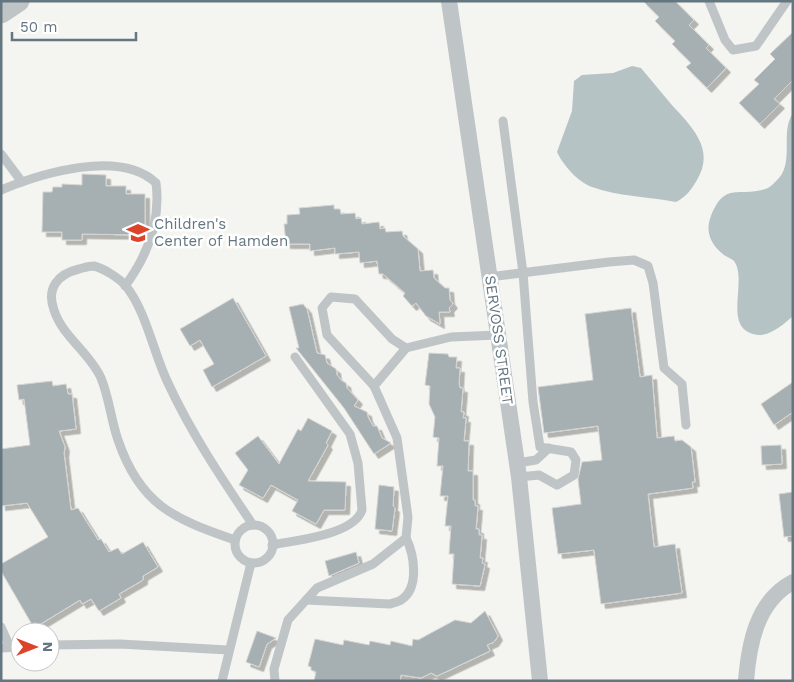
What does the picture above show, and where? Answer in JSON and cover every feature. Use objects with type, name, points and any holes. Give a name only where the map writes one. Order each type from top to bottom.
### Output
[{"type":"street","points":[[1,13],[19,1]]},
{"type":"street","name":"SERVOSS STREET","points":[[449,1],[518,470],[540,681]]},
{"type":"street","points":[[746,681],[747,661],[757,623],[766,604],[779,589],[793,582]]},
{"type":"lane","points":[[709,1],[725,40],[734,50],[756,46],[786,1]]},
{"type":"lane","points":[[503,121],[523,273],[533,402],[540,447],[571,452],[576,460],[574,475],[557,485],[539,475],[518,470]]},
{"type":"lane","points":[[1,154],[22,182]]},
{"type":"lane","points":[[1,190],[22,182],[92,165],[109,165],[137,171],[149,176],[156,183],[157,210],[153,238],[126,286]]},
{"type":"lane","points":[[489,277],[617,261],[634,260],[648,266],[653,283],[664,368],[682,384],[686,425]]},
{"type":"lane","points":[[235,540],[178,519],[164,510],[137,482],[128,466],[118,439],[101,378],[57,319],[52,295],[53,286],[61,276],[72,271],[94,266],[117,278],[126,286],[138,309],[168,383],[206,456],[253,525],[265,529],[269,533],[272,545],[271,551],[263,561],[251,563],[240,558],[236,552],[235,540],[241,530],[253,525]]},
{"type":"lane","points":[[306,600],[390,604],[401,600],[409,591],[414,574],[412,549],[406,538],[408,517],[397,438],[374,386],[327,335],[322,308],[331,297],[355,299],[392,339],[406,348]]},
{"type":"lane","points":[[374,386],[406,348],[452,336],[498,336]]},
{"type":"lane","points":[[272,545],[344,529],[360,517],[362,510],[358,463],[350,434],[295,356]]},
{"type":"lane","points":[[518,470],[536,460],[549,448]]},
{"type":"lane","points":[[275,681],[274,669],[288,620],[306,600],[317,588],[373,564],[406,538]]},
{"type":"lane","points":[[222,681],[228,650],[251,563]]},
{"type":"lane","points":[[1,627],[6,647]]},
{"type":"lane","points":[[60,645],[120,644],[228,650]]},
{"type":"shaded area","points":[[632,66],[641,68],[693,130],[702,148],[704,158],[697,180],[688,193],[676,202],[601,190],[587,185],[571,172],[557,152],[572,111],[574,81],[582,75],[613,73]]},
{"type":"shaded area","points":[[793,113],[793,316],[769,333],[758,335],[744,329],[739,322],[737,312],[738,269],[734,261],[720,252],[713,244],[709,235],[709,225],[715,207],[726,195],[767,188],[779,178],[786,163],[787,129]]},
{"type":"building","points":[[643,1],[675,1],[694,20],[689,25],[709,45],[706,48],[726,68],[707,88],[686,67],[691,63],[672,44],[675,41],[655,21],[659,17]]},
{"type":"building","points":[[793,32],[793,80],[774,99],[780,104],[760,124],[739,103],[759,84],[754,80],[775,59],[770,54]]},
{"type":"building","points":[[82,174],[106,175],[106,186],[126,186],[126,194],[145,194],[145,235],[82,234],[82,240],[62,240],[62,232],[42,232],[43,192],[52,192],[53,187],[62,187],[62,184],[82,185]]},
{"type":"building","points":[[334,205],[334,209],[340,209],[341,214],[355,213],[356,219],[361,218],[362,224],[379,222],[380,229],[385,228],[386,232],[402,231],[403,236],[418,249],[420,271],[433,270],[434,278],[445,288],[449,288],[450,300],[453,304],[449,308],[450,312],[439,312],[440,324],[426,316],[416,303],[412,306],[403,296],[405,293],[383,274],[379,274],[377,261],[360,263],[359,252],[335,254],[335,248],[310,251],[310,244],[286,244],[284,224],[287,224],[287,215],[300,214],[299,208]]},
{"type":"building","points":[[233,298],[266,356],[212,387],[203,370],[214,364],[200,340],[190,346],[180,329]]},
{"type":"building","points":[[303,304],[307,309],[317,353],[325,355],[327,363],[336,369],[337,375],[346,383],[347,388],[358,400],[354,406],[367,412],[373,426],[377,426],[382,438],[391,443],[374,454],[344,408],[296,348],[299,348],[289,307]]},
{"type":"building","points":[[631,308],[640,377],[652,375],[657,438],[674,436],[675,441],[682,440],[691,447],[695,482],[692,482],[693,488],[648,494],[654,547],[675,544],[682,593],[601,604],[594,550],[558,554],[552,508],[581,504],[578,479],[582,462],[602,460],[598,426],[544,433],[538,387],[593,380],[585,314]]},
{"type":"building","points":[[429,353],[448,354],[449,357],[457,357],[456,368],[460,368],[459,383],[460,388],[463,388],[461,412],[464,412],[463,418],[466,418],[464,441],[469,441],[468,471],[473,471],[473,500],[475,500],[475,506],[478,506],[476,529],[479,529],[479,535],[482,535],[480,558],[483,558],[482,563],[485,564],[480,586],[452,584],[454,554],[449,554],[451,526],[445,526],[448,496],[440,496],[443,466],[437,466],[439,438],[433,437],[435,417],[429,404],[430,386],[425,385]]},
{"type":"building","points":[[52,381],[53,386],[66,384],[68,394],[72,394],[76,429],[59,431],[65,447],[64,453],[71,510],[78,508],[98,540],[101,539],[109,552],[118,548],[122,554],[143,542],[158,567],[143,576],[143,580],[119,594],[121,598],[99,611],[91,599],[82,604],[80,600],[44,622],[31,622],[1,571],[1,564],[48,537],[27,503],[1,506],[1,449],[30,445],[24,399],[19,400],[17,385]]},
{"type":"building","points":[[793,382],[793,412],[774,425],[761,404]]},
{"type":"building","points":[[308,418],[332,431],[326,443],[328,445],[308,481],[346,482],[345,510],[324,510],[316,524],[292,511],[298,500],[271,485],[263,498],[239,485],[248,470],[235,453],[258,436],[279,464],[298,429],[301,431]]},
{"type":"building","points":[[781,445],[782,464],[762,465],[761,446]]},
{"type":"building","points":[[379,485],[394,487],[393,506],[395,508],[392,531],[375,529]]},
{"type":"building","points":[[793,492],[793,536],[784,537],[779,494]]},
{"type":"building","points":[[356,552],[359,563],[329,576],[325,561]]},
{"type":"building","points":[[485,611],[498,636],[494,642],[487,645],[490,651],[437,676],[431,673],[421,678],[401,675],[400,681],[314,681],[316,672],[308,666],[315,639],[343,645],[344,640],[369,645],[370,641],[390,645],[391,641],[412,646],[413,639],[418,640],[455,620],[471,623]]},
{"type":"building","points":[[257,631],[276,638],[267,644],[259,667],[246,662]]},
{"type":"place","name":"Children's Center of Hamden","points":[[138,233]]}]
